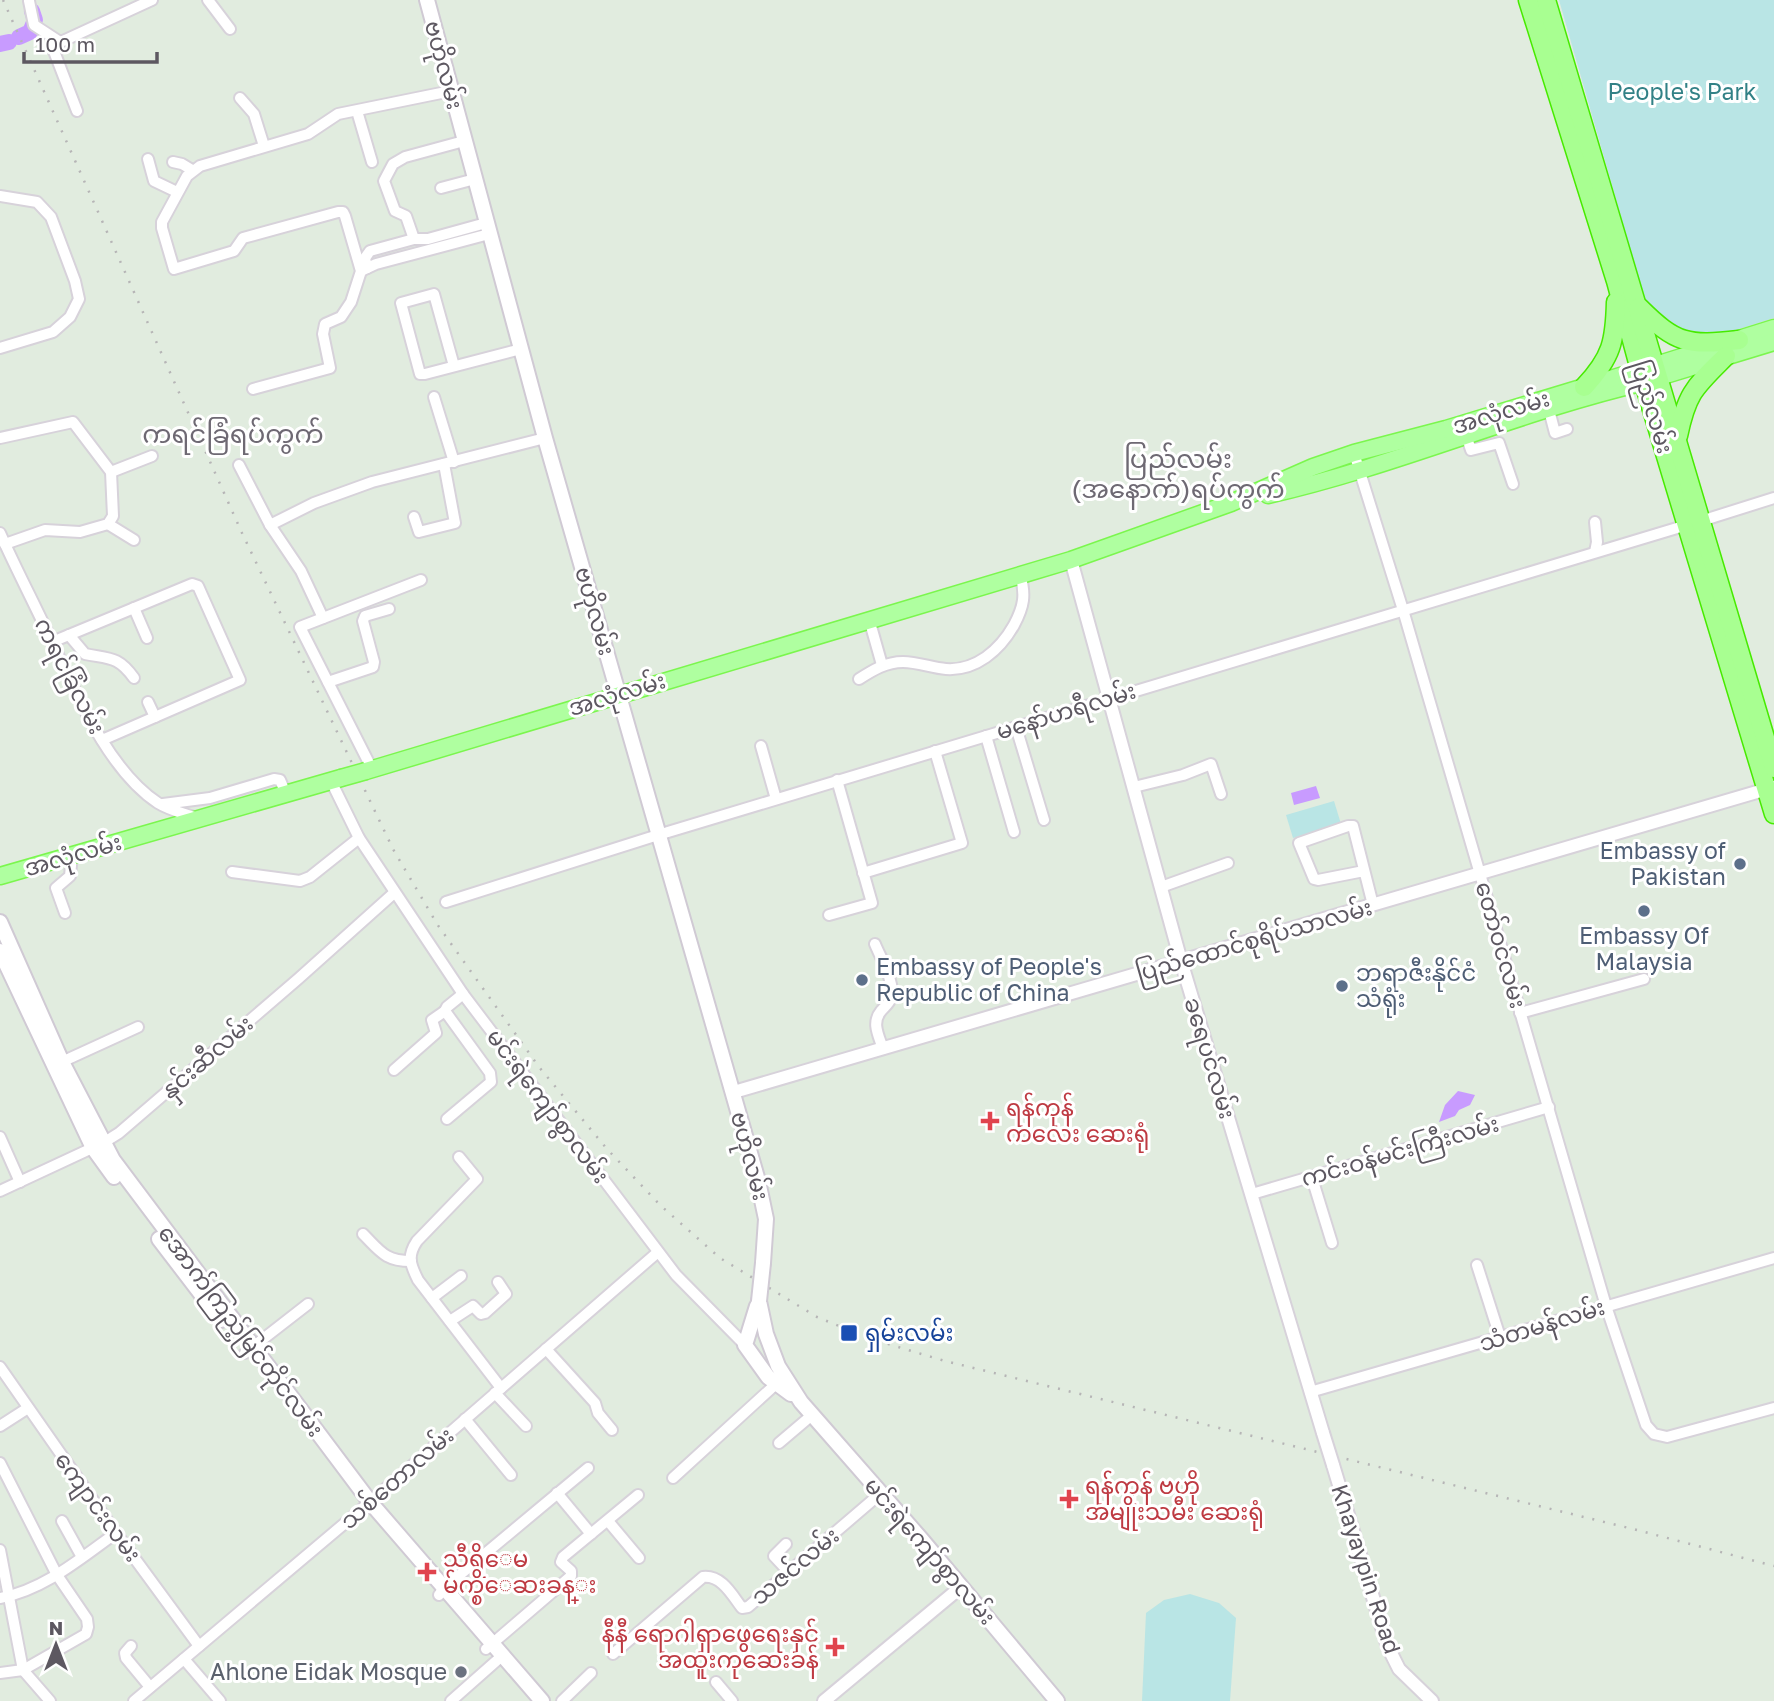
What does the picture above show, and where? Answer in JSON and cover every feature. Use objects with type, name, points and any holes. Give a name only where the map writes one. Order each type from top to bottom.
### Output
[{"type":"highway","name":"ပြည်လမ်း","points":[[1528,0],[1616,281],[1677,439],[1694,523],[1774,768]]},
{"type":"highway","name":"ပြည်လမ်း","points":[[1546,0],[1635,304],[1650,373],[1770,788],[1774,814]]},
{"type":"highway","points":[[1584,387],[1600,370],[1611,348],[1615,334],[1616,281]]},
{"type":"highway","points":[[1635,304],[1657,325],[1687,341],[1702,344],[1739,340]]},
{"type":"highway","points":[[1677,439],[1684,407],[1695,388],[1726,356]]},
{"type":"main road","name":"ဗဟိုလမ်း","points":[[427,0],[520,349],[758,1181],[766,1219],[759,1294]]},
{"type":"main road","name":"အလုံလမ်း","points":[[1231,503],[1318,483],[1549,410],[1739,340],[1770,337]]},
{"type":"main road","name":"အလုံလမ်း","points":[[0,876],[336,780],[1071,559],[1231,503],[1313,467],[1354,453],[1446,429],[1584,387],[1726,356],[1770,337]]},
{"type":"main road","name":"အောက်ကြည့်မြင်တိုင်လမ်း","points":[[0,922],[57,1064]]},
{"type":"main road","name":"အောက်ကြည့်မြင်တိုင်လမ်း","points":[[0,951],[98,1145],[113,1160],[163,1236],[368,1504],[488,1646],[542,1701]]},
{"type":"main road","points":[[748,1338],[759,1294]]},
{"type":"main road","name":"မင်းရဲကျော်စွာလမ်း","points":[[759,1294],[774,1375]]},
{"type":"main road","points":[[748,1338],[758,1327],[766,1334]]},
{"type":"main road","name":"မင်းရဲကျော်စွာလမ်း","points":[[748,1338],[774,1375],[881,1493],[1058,1701]]},
{"type":"main road","name":"အောက်ကြည့်မြင်တိုင်လမ်း","points":[[500,1658],[531,1701]]},
{"type":"street","points":[[77,111],[52,46],[152,0]]},
{"type":"street","points":[[208,0],[230,29]]},
{"type":"street","points":[[29,1],[34,25],[60,42]]},
{"type":"street","points":[[364,269],[343,212],[243,238],[234,251],[174,270],[162,222],[192,170],[308,134],[338,114],[451,91]]},
{"type":"street","points":[[240,98],[254,114],[264,146]]},
{"type":"street","points":[[357,111],[372,162]]},
{"type":"street","points":[[414,239],[406,216],[395,211],[384,181],[393,164],[405,156],[464,141]]},
{"type":"street","points":[[148,159],[154,181],[177,192]]},
{"type":"street","points":[[173,162],[192,170]]},
{"type":"street","points":[[441,188],[475,179]]},
{"type":"street","points":[[0,196],[37,202],[51,218],[75,281],[79,299],[70,317],[54,332],[0,348]]},
{"type":"street","points":[[253,389],[330,368],[323,334],[325,324],[341,317],[351,302],[364,269],[365,258],[370,251],[414,239],[488,229]]},
{"type":"street","points":[[364,269],[488,229]]},
{"type":"street","points":[[454,366],[434,294],[401,303],[420,374],[454,366],[520,349]]},
{"type":"street","points":[[414,517],[419,532],[455,523],[449,463],[434,397]]},
{"type":"street","points":[[1549,410],[1555,433],[1567,429]]},
{"type":"street","points":[[0,438],[73,422],[111,472],[114,507],[108,524],[80,532],[45,530],[2,539]]},
{"type":"street","points":[[1466,435],[1471,450],[1499,443],[1513,484]]},
{"type":"street","points":[[270,525],[314,503],[372,482],[545,438]]},
{"type":"street","name":"တော်ဝင်လမ်း","points":[[1354,453],[1403,610],[1606,1306],[1646,1425],[1654,1434],[1667,1437],[1774,1408]]},
{"type":"street","points":[[111,472],[152,456]]},
{"type":"street","points":[[239,465],[270,525],[301,571],[323,618]]},
{"type":"street","name":"မနော်ဟရီလမ်း","points":[[446,902],[837,780],[1774,498]]},
{"type":"street","points":[[1595,522],[1595,552]]},
{"type":"street","points":[[108,524],[134,540]]},
{"type":"street","name":"ကရင်ခြံလမ်း","points":[[2,539],[75,691],[102,740],[136,785],[160,805]]},
{"type":"street","name":"ခရေပင်လမ်း","points":[[1071,559],[1181,961],[1323,1433]]},
{"type":"street","points":[[859,679],[882,665],[902,662],[947,669],[984,660],[1011,631],[1025,603],[1020,574]]},
{"type":"street","points":[[369,770],[300,627],[421,580]]},
{"type":"street","points":[[52,642],[195,583],[240,680],[102,740]]},
{"type":"street","points":[[134,608],[147,638]]},
{"type":"street","points":[[328,682],[373,667],[363,621],[365,616],[389,609]]},
{"type":"street","points":[[869,619],[882,665]]},
{"type":"street","points":[[69,635],[85,654],[113,658],[124,664],[134,678]]},
{"type":"street","points":[[148,702],[155,717]]},
{"type":"street","points":[[1016,727],[1044,820]]},
{"type":"street","points":[[986,736],[1014,832]]},
{"type":"street","points":[[761,746],[776,799]]},
{"type":"street","points":[[863,873],[962,843],[935,751]]},
{"type":"street","points":[[1134,787],[1183,775],[1211,764],[1221,794]]},
{"type":"street","points":[[160,805],[210,798],[274,779],[281,780],[286,794]]},
{"type":"street","name":"မင်းရဲကျော်စွာလမ်း","points":[[336,780],[359,838],[463,994],[676,1275],[748,1338]]},
{"type":"street","points":[[829,915],[872,903],[837,780]]},
{"type":"street","name":"ပြည်ထောင်စုရိပ်သာလမ်း","points":[[734,1092],[1770,788]]},
{"type":"street","points":[[160,805],[198,818]]},
{"type":"street","points":[[1364,871],[1314,879],[1299,843],[1353,826],[1373,905]]},
{"type":"street","points":[[232,872],[300,881],[310,877],[359,838]]},
{"type":"street","points":[[65,913],[56,888],[70,876],[72,855]]},
{"type":"street","points":[[1161,887],[1228,863]]},
{"type":"street","name":"နှင်းဆီလမ်း","points":[[0,1191],[119,1133],[394,893]]},
{"type":"street","points":[[875,944],[890,983],[891,996],[887,1005],[878,1013],[875,1025],[883,1049]]},
{"type":"street","points":[[1520,1013],[1644,979]]},
{"type":"street","points":[[394,1070],[436,1034],[432,1020],[463,994]]},
{"type":"street","points":[[445,1011],[491,1077],[491,1082],[447,1119]]},
{"type":"street","points":[[57,1064],[138,1027]]},
{"type":"street","name":"ကင်းဝန်မင်းကြီးလမ်း","points":[[1251,1194],[1549,1107]]},
{"type":"street","points":[[0,1137],[20,1182]]},
{"type":"street","points":[[459,1157],[478,1179],[418,1241],[411,1251],[411,1266],[418,1280],[526,1426]]},
{"type":"street","points":[[1312,1178],[1332,1243]]},
{"type":"street","points":[[363,1234],[386,1258],[411,1261]]},
{"type":"street","name":"သစ်တောလမ်း","points":[[134,1701],[368,1504],[658,1252]]},
{"type":"street","name":"သံတမန်လမ်း","points":[[1310,1392],[1774,1258]]},
{"type":"street","points":[[1477,1265],[1500,1337]]},
{"type":"street","points":[[432,1298],[461,1276]]},
{"type":"street","points":[[450,1321],[473,1306],[481,1314],[485,1313],[506,1294],[498,1282]]},
{"type":"street","points":[[249,1351],[308,1304]]},
{"type":"street","points":[[546,1349],[595,1403],[598,1413],[612,1430]]},
{"type":"street","name":"ကျောင်းလမ်း","points":[[0,1367],[199,1646]]},
{"type":"street","points":[[673,1478],[774,1375]]},
{"type":"street","points":[[0,1426],[28,1408]]},
{"type":"street","points":[[779,1443],[812,1415]]},
{"type":"street","points":[[465,1419],[511,1475]]},
{"type":"street","name":"Khayaypin Road","points":[[1323,1433],[1388,1647],[1405,1676],[1432,1701]]},
{"type":"street","points":[[0,1463],[5,1486],[57,1575],[88,1619],[86,1633],[23,1670],[0,1673]]},
{"type":"street","points":[[441,1592],[588,1468]]},
{"type":"street","points":[[557,1493],[592,1534]]},
{"type":"street","name":"သဇင်လမ်း","points":[[613,1654],[703,1577],[711,1576],[719,1580],[745,1608],[881,1493]]},
{"type":"street","points":[[488,1646],[571,1576],[571,1571],[560,1559],[638,1495]]},
{"type":"street","points":[[62,1521],[82,1557]]},
{"type":"street","points":[[608,1521],[639,1558]]},
{"type":"street","points":[[5,1597],[57,1575],[116,1533]]},
{"type":"street","points":[[786,1545],[774,1556],[789,1572]]},
{"type":"street","points":[[0,1550],[5,1597],[23,1670],[50,1701]]},
{"type":"street","points":[[824,1701],[961,1587]]},
{"type":"street","points":[[131,1646],[125,1653],[126,1658],[150,1687]]},
{"type":"street","points":[[451,1701],[500,1658]]},
{"type":"street","points":[[184,1659],[220,1701]]},
{"type":"street","points":[[562,1701],[591,1673]]},
{"type":"street","points":[[716,1682],[732,1701]]},
{"type":"green space","name":"People's Park","points":[[1559,0],[1774,0],[1774,318],[1704,340],[1667,326],[1644,297]]},
{"type":"green space","points":[[1334,801],[1341,824],[1293,838],[1286,815]]},
{"type":"green space","points":[[1190,1594],[1219,1603],[1236,1618],[1230,1701],[1142,1701],[1146,1613],[1164,1600]]},
{"type":"shaded area","points":[[1316,786],[1320,798],[1294,805],[1291,793]]},
{"type":"shaded area","points":[[1458,1091],[1475,1095],[1470,1105],[1459,1110],[1455,1116],[1439,1122],[1445,1105]]},
{"type":"waterway","points":[[19,37],[30,32],[35,20],[32,11]]},
{"type":"waterway","points":[[0,44],[9,42]]},
{"type":"railway","points":[[3,0],[242,533],[393,849],[437,924],[539,1067],[607,1149],[660,1205],[720,1258],[817,1317],[868,1338],[945,1361],[1774,1566]]},
{"type":"place","name":"Embassy of Pakistan","points":[[1740,864]]},
{"type":"place","name":"Embassy Of Malaysia","points":[[1644,911]]},
{"type":"place","name":"Embassy of People's Republic of China","points":[[862,980]]},
{"type":"place","name":"ဘရာဇီးနိုင်ငံ သံရုံး","points":[[1342,986]]},
{"type":"place","name":"ရန်ကုန် ကလေး ဆေးရုံ","points":[[990,1121]]},
{"type":"place","name":"ရှမ်းလမ်း","points":[[849,1333]]},
{"type":"place","name":"ရန်ကုန် ဗဟို အမျိုးသမီး ဆေးရုံ","points":[[1069,1499]]},
{"type":"place","name":"သီရိေမ မ်က္စိေဆးခန္း","points":[[427,1572]]},
{"type":"place","name":"နီနီ ရောဂါရှာဖွေရေးနှင့် အထူးကုဆေးခန်","points":[[835,1647]]},
{"type":"place","name":"Ahlone Eidak Mosque","points":[[461,1672]]},
{"type":"district","name":"ကရင်ခြံရပ်ကွက်","points":[[233,434]]},
{"type":"district","name":"ပြည်လမ်း (အနောက်)ရပ်ကွက်","points":[[1178,474]]}]
